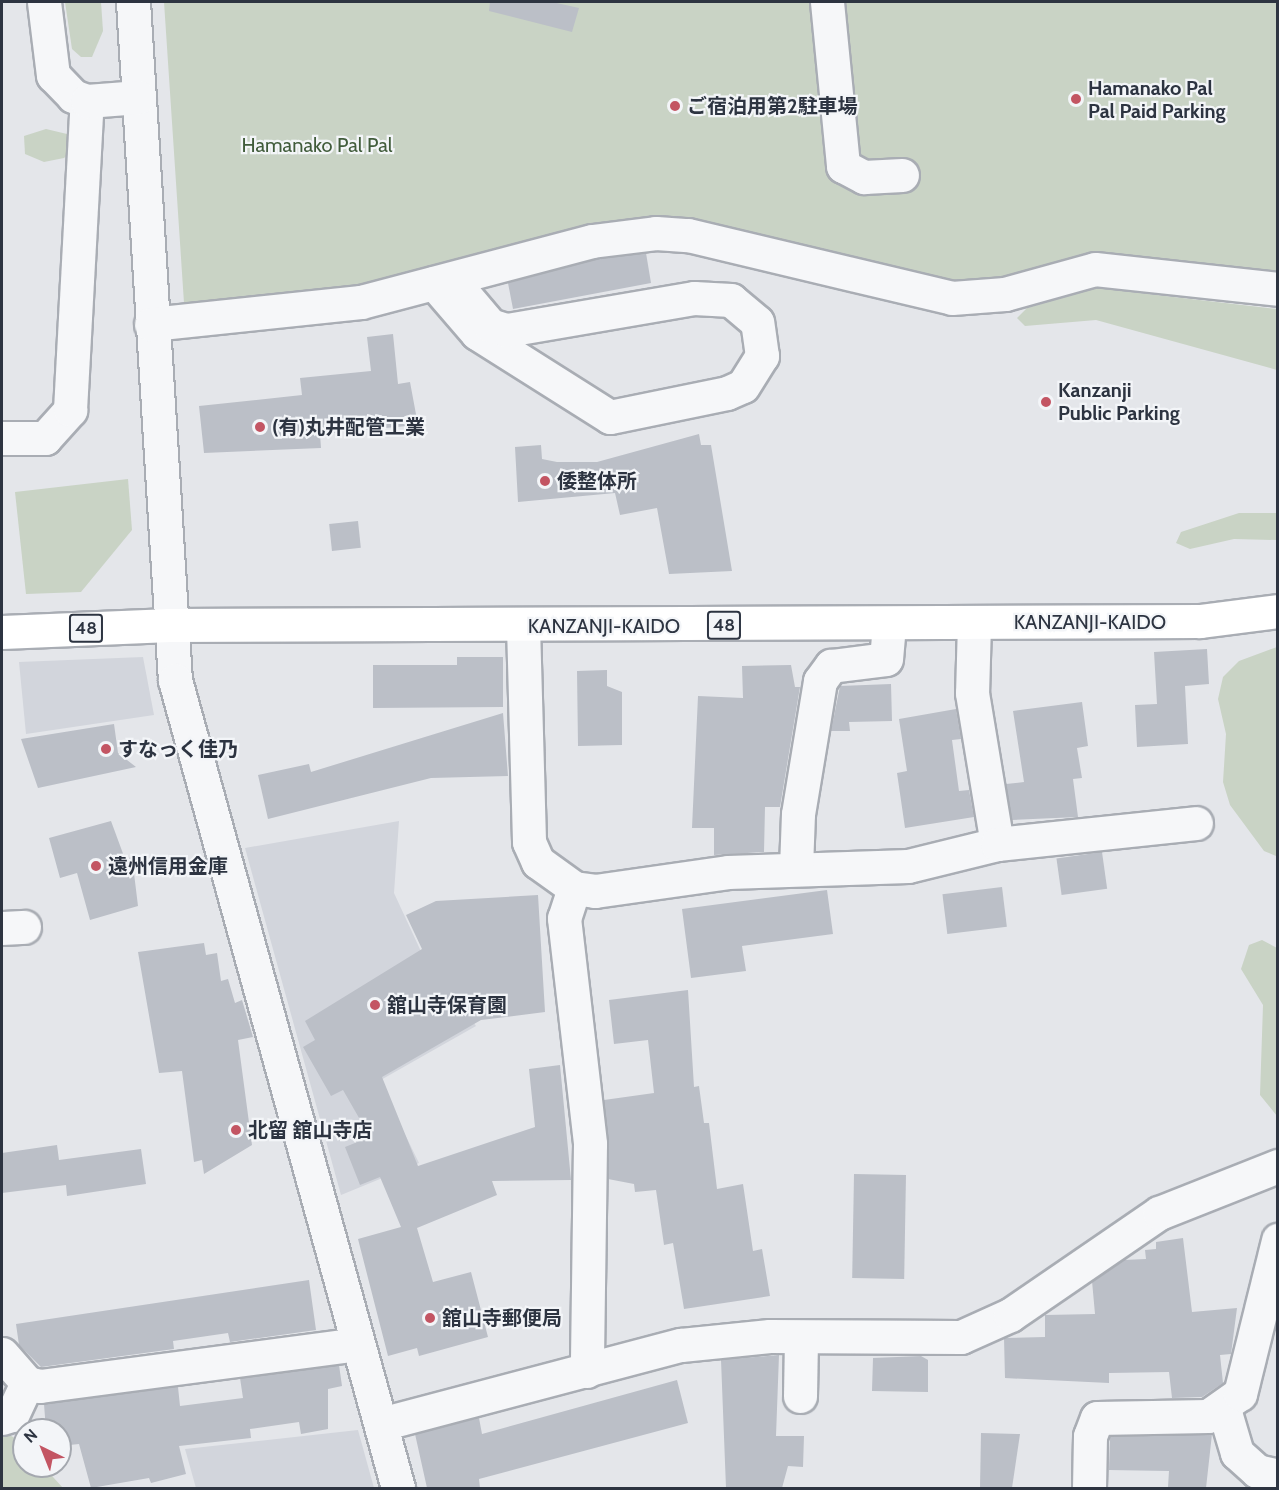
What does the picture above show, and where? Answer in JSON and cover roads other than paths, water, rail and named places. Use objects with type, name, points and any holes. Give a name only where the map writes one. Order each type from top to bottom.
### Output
[{"type":"main road","name":"KANZANJI-KAIDO","points":[[2,632],[170,625],[523,627],[1200,621],[1278,611]]},
{"type":"street","points":[[44,2],[53,75],[73,96],[87,101],[138,97]]},
{"type":"street","points":[[133,2],[170,625],[179,698],[398,1488]]},
{"type":"street","points":[[827,2],[843,166],[864,177],[902,175]]},
{"type":"street","points":[[2,438],[45,438],[70,410],[87,101]]},
{"type":"street","points":[[151,324],[342,305],[592,241],[656,233],[688,235],[952,298],[1005,294],[1095,269],[1278,290]]},
{"type":"street","points":[[442,281],[490,325],[506,330],[694,298],[731,300],[757,322],[762,356],[743,386],[727,393],[610,417],[477,333],[442,281]]},
{"type":"street","points":[[974,623],[972,693],[997,844]]},
{"type":"street","points":[[796,868],[798,814],[820,681],[831,666],[886,659],[889,624]]},
{"type":"street","points":[[523,627],[529,842],[538,862],[574,888],[595,891],[796,868],[908,866],[997,844],[1196,823]]},
{"type":"street","points":[[574,888],[564,918],[590,1144],[586,1371]]},
{"type":"street","points":[[381,1424],[681,1345],[801,1337],[935,1339],[986,1328],[1159,1213],[1278,1166]]},
{"type":"street","points":[[1089,1488],[1090,1436],[1097,1418],[1208,1416],[1224,1409],[1248,1377],[1278,1240]]},
{"type":"street","points":[[800,1396],[801,1337]]},
{"type":"street","points":[[27,1383],[175,1371],[357,1344]]},
{"type":"street","points":[[2,1354],[27,1383]]},
{"type":"street","points":[[2,1418],[12,1415],[27,1383]]},
{"type":"street","points":[[1224,1409],[1237,1453],[1257,1471],[1278,1476]]},
{"type":"place","name":"Hamanako Pal Pal Paid Parking","points":[[1076,99]]},
{"type":"place","name":"ご宿泊用第2駐車場","points":[[675,106]]},
{"type":"place","name":"Kanzanji Public Parking","points":[[1046,402]]},
{"type":"place","name":"(有)丸井配管工業","points":[[260,427]]},
{"type":"place","name":"倭整体所","points":[[545,481]]},
{"type":"place","name":"すなっく佳乃","points":[[106,749]]},
{"type":"place","name":"遠州信用金庫","points":[[96,866]]},
{"type":"place","name":"舘山寺保育園","points":[[375,1005]]},
{"type":"place","name":"北留 舘山寺店","points":[[236,1130]]},
{"type":"place","name":"舘山寺郵便局","points":[[430,1318]]},
{"type":"park label","name":"Hamanako Pal Pal","points":[[317,145]]}]
